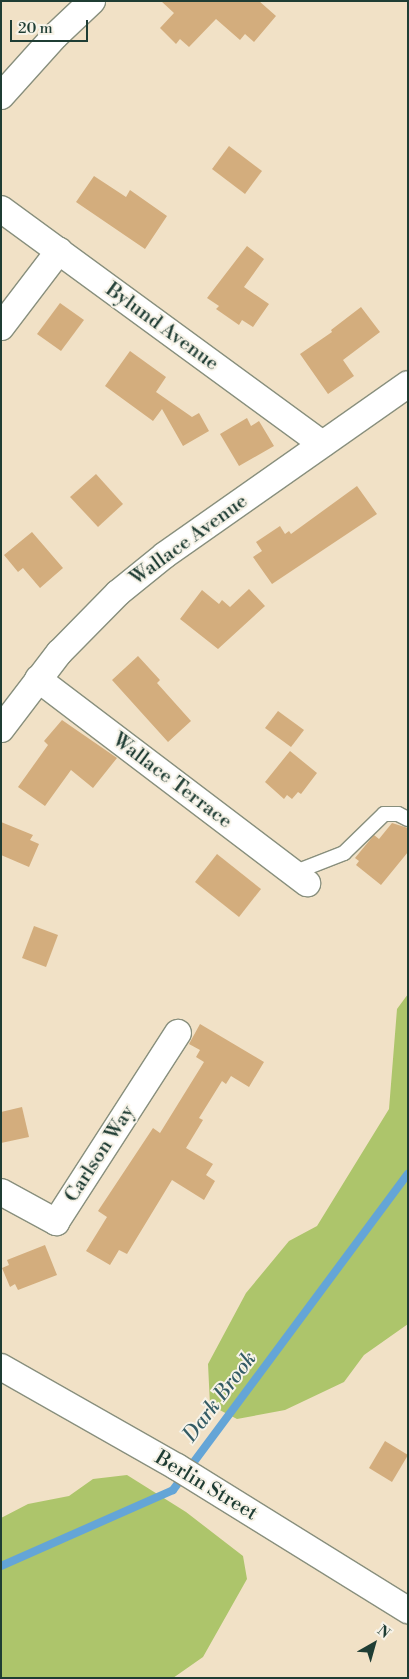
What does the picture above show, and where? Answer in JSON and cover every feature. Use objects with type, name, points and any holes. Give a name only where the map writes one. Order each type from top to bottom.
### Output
[{"type":"street","points":[[1,96],[92,1]]},
{"type":"street","name":"Bylund Avenue","points":[[1,209],[322,444]]},
{"type":"street","points":[[1,326],[59,251]]},
{"type":"street","name":"Wallace Avenue","points":[[1,729],[38,679],[79,630],[139,575],[408,384]]},
{"type":"street","name":"Wallace Terrace","points":[[38,679],[300,878]]},
{"type":"street","name":"Carlson Way","points":[[1,1192],[56,1222],[178,1033]]},
{"type":"street","name":"Berlin Street","points":[[1,1367],[185,1472],[408,1610]]},
{"type":"lane","points":[[300,878],[344,853],[384,814],[398,814],[408,820]]},
{"type":"green space","points":[[408,994],[408,1324],[364,1355],[344,1382],[285,1410],[237,1419],[210,1405],[208,1364],[246,1293],[289,1241],[317,1226],[389,1109],[397,1009]]},
{"type":"green space","points":[[127,1475],[186,1512],[243,1556],[247,1579],[203,1657],[173,1678],[1,1678],[1,1518],[28,1504],[69,1496],[93,1479]]},
{"type":"building","points":[[161,1],[259,1],[276,16],[254,42],[245,34],[240,40],[216,19],[189,47],[180,39],[176,44],[160,28],[174,13]]},
{"type":"building","points":[[229,146],[262,171],[245,194],[212,169]]},
{"type":"building","points":[[94,176],[126,197],[130,190],[167,216],[145,249],[76,202]]},
{"type":"building","points":[[247,246],[264,259],[244,287],[269,304],[253,327],[242,320],[239,325],[216,309],[219,306],[207,298]]},
{"type":"building","points":[[60,303],[84,320],[61,351],[37,334]]},
{"type":"building","points":[[361,307],[380,332],[343,360],[354,376],[328,394],[300,354],[332,332],[331,330]]},
{"type":"building","points":[[130,351],[166,377],[156,392],[192,417],[199,413],[209,431],[183,446],[162,409],[153,421],[105,386]]},
{"type":"building","points":[[247,418],[251,426],[259,421],[274,446],[239,466],[220,434]]},
{"type":"building","points":[[96,474],[123,504],[98,527],[70,497]]},
{"type":"building","points":[[357,486],[377,514],[272,584],[253,557],[262,551],[256,542],[280,526],[285,534],[289,531],[291,534]]},
{"type":"building","points":[[32,532],[63,568],[40,588],[23,568],[18,572],[4,555]]},
{"type":"building","points":[[249,589],[265,606],[218,649],[180,619],[202,590],[219,604],[222,600],[230,607]]},
{"type":"building","points":[[138,656],[160,680],[157,683],[191,721],[168,742],[112,680]]},
{"type":"building","points":[[278,711],[304,730],[291,747],[265,728]]},
{"type":"building","points":[[62,720],[117,758],[93,788],[71,770],[45,806],[18,787],[48,745],[44,741]]},
{"type":"building","points":[[290,751],[317,773],[301,794],[298,792],[292,799],[287,795],[284,799],[265,782]]},
{"type":"building","points":[[1,822],[33,835],[30,840],[39,844],[29,867],[1,855]]},
{"type":"building","points":[[392,823],[408,828],[408,852],[381,885],[356,865],[359,861],[355,858],[374,835],[379,839]]},
{"type":"building","points":[[217,854],[261,889],[239,917],[195,882]]},
{"type":"building","points":[[34,926],[58,935],[46,967],[22,958]]},
{"type":"building","points":[[200,1024],[264,1062],[249,1087],[231,1076],[226,1084],[222,1081],[199,1118],[203,1120],[186,1148],[213,1164],[206,1175],[215,1181],[204,1200],[172,1180],[127,1254],[119,1250],[110,1265],[86,1251],[107,1217],[98,1211],[153,1128],[160,1133],[204,1062],[196,1057],[200,1050],[189,1044]]},
{"type":"building","points":[[22,1107],[29,1137],[1,1143],[1,1112]]},
{"type":"building","points":[[45,1245],[57,1275],[18,1290],[15,1284],[10,1287],[2,1268],[9,1265],[7,1260]]},
{"type":"building","points":[[385,1441],[408,1455],[392,1482],[369,1468]]},
{"type":"waterway","name":"Dark Brook","points":[[1,1566],[173,1490],[408,1174]]}]
